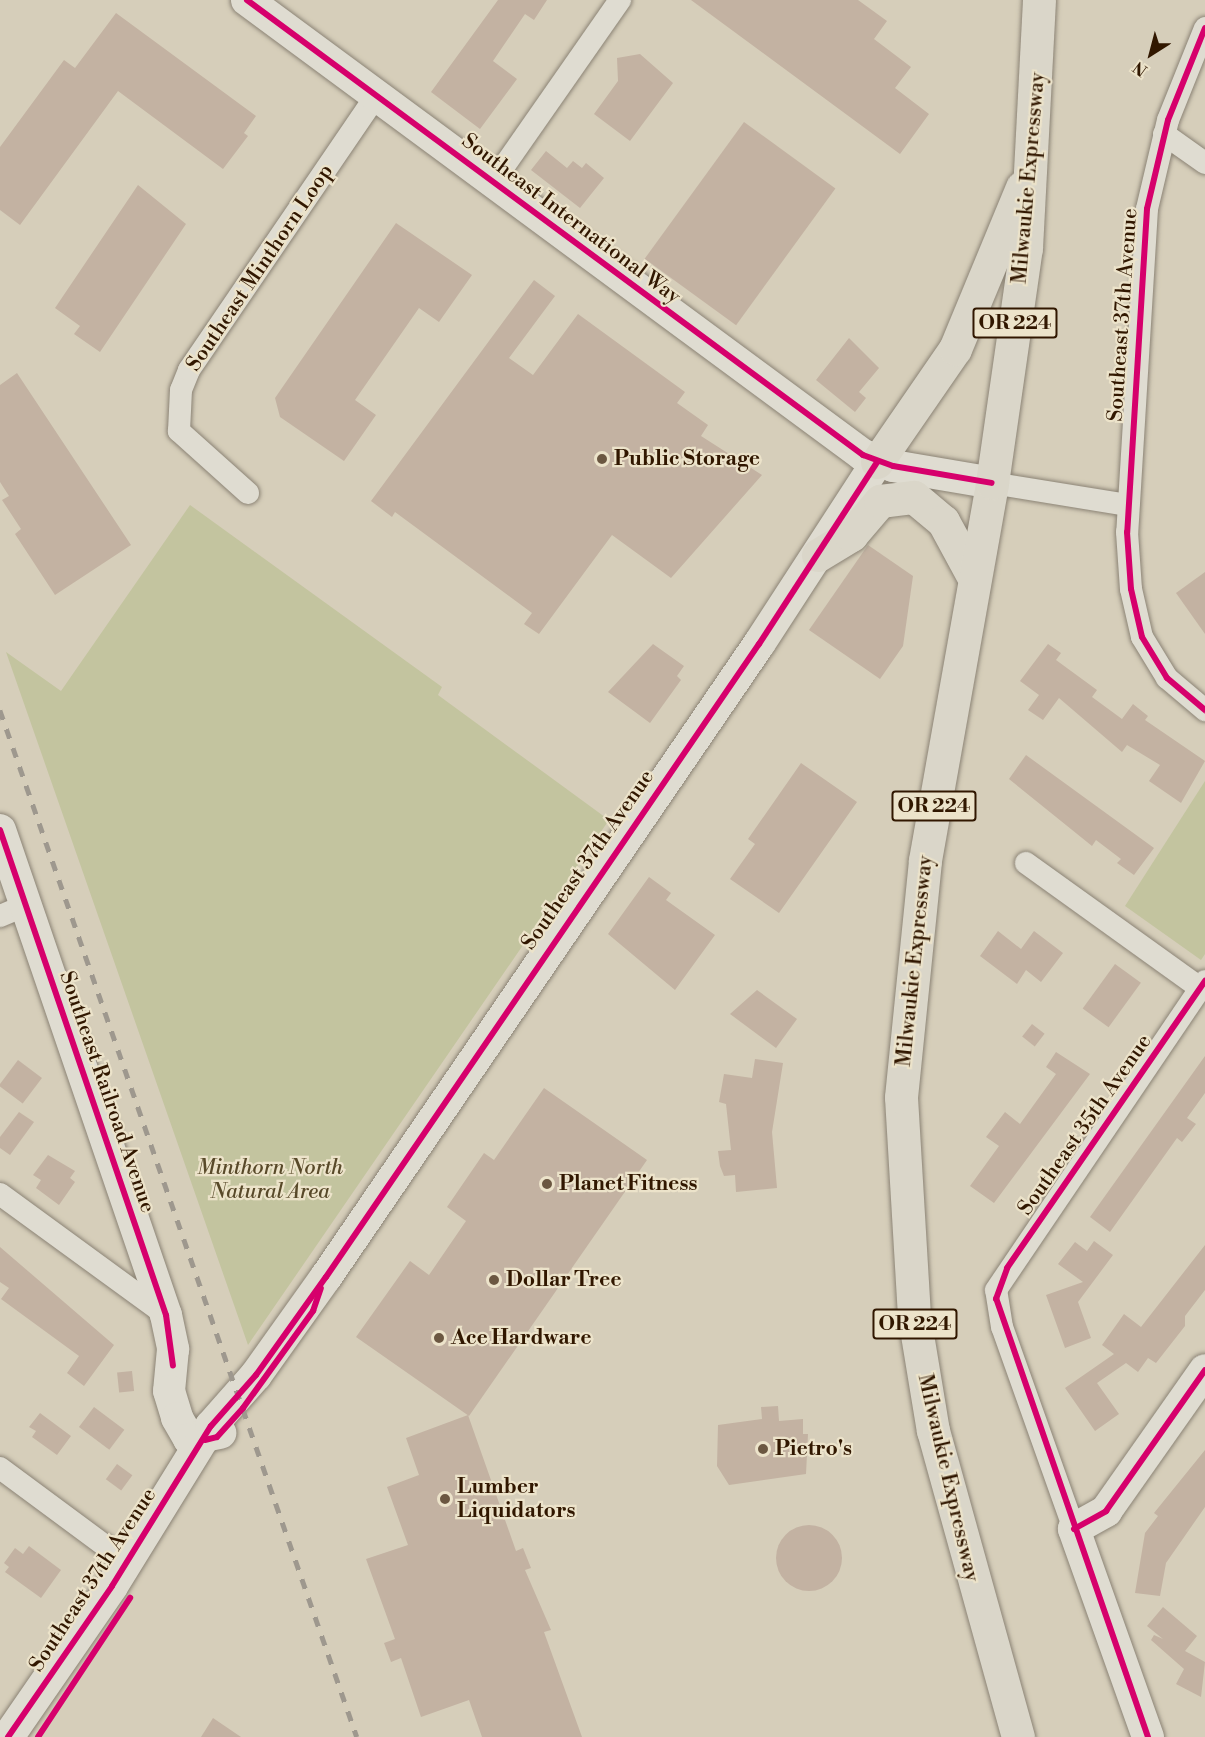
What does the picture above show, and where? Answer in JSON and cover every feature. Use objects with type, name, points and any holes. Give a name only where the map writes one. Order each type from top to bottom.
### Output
[{"type":"highway","name":"Milwaukie Expressway","points":[[1018,1737],[933,1431],[914,1316],[903,1188],[901,1097],[913,944],[992,483],[1033,163],[1039,0]]},
{"type":"highway","points":[[877,462],[955,349],[1033,163]]},
{"type":"highway","points":[[818,555],[851,534],[880,501],[914,497],[943,521],[974,578]]},
{"type":"street","name":"Southeast International Way","points":[[247,0],[877,462]]},
{"type":"street","points":[[493,182],[618,1]]},
{"type":"street","name":"Southeast 37th Avenue","points":[[1205,28],[1164,134],[1142,249],[1128,505],[1131,589],[1142,637],[1167,678],[1205,710]]},
{"type":"street","name":"Southeast Minthorn Loop","points":[[248,493],[179,431],[181,390],[189,370],[376,96]]},
{"type":"street","points":[[1164,134],[1205,163]]},
{"type":"street","points":[[877,462],[1128,505]]},
{"type":"street","name":"Southeast 37th Avenue","points":[[8,1737],[127,1562],[205,1440],[217,1437],[267,1377],[313,1311],[326,1277],[818,555],[877,462]]},
{"type":"street","name":"Southeast Railroad Avenue","points":[[0,830],[13,910],[166,1316],[173,1366],[169,1382],[177,1418],[189,1439],[205,1440]]},
{"type":"street","points":[[1026,863],[1203,985]]},
{"type":"street","name":"Southeast 35th Avenue","points":[[1074,1529],[1002,1327],[996,1290],[1203,985]]},
{"type":"street","points":[[0,1194],[166,1316]]},
{"type":"street","points":[[1148,1737],[1074,1529],[1106,1511],[1205,1370]]},
{"type":"street","points":[[0,1468],[127,1562]]},
{"type":"green space","name":"Minthorn North Natural Area","points":[[190,505],[442,687],[438,695],[609,820],[248,1345],[6,652],[61,691]]},
{"type":"green space","points":[[1205,781],[1205,954],[1201,960],[1125,906]]},
{"type":"building","points":[[498,0],[547,0],[534,20],[525,14],[493,61],[517,79],[480,129],[431,92]]},
{"type":"building","points":[[691,0],[858,0],[887,21],[874,39],[911,67],[895,88],[929,114],[900,154]]},
{"type":"building","points":[[116,13],[256,116],[244,133],[248,136],[223,169],[118,91],[20,225],[0,210],[0,147],[64,60],[75,68]]},
{"type":"building","points":[[640,54],[673,83],[630,141],[594,114],[618,81],[617,58]]},
{"type":"building","points":[[744,122],[835,188],[736,325],[645,259]]},
{"type":"building","points":[[546,151],[567,168],[573,161],[582,168],[586,163],[604,178],[580,208],[531,170]]},
{"type":"building","points":[[138,185],[186,224],[100,352],[74,334],[80,326],[55,308]]},
{"type":"building","points":[[396,223],[472,275],[439,322],[419,308],[355,400],[376,415],[344,461],[280,417],[275,398]]},
{"type":"building","points":[[534,280],[555,296],[509,358],[533,375],[578,314],[685,392],[677,403],[708,425],[701,436],[762,475],[671,578],[612,535],[539,634],[524,624],[532,613],[395,512],[392,517],[371,501]]},
{"type":"building","points":[[849,338],[879,368],[859,392],[866,398],[855,412],[816,380]]},
{"type":"building","points":[[17,373],[131,545],[55,595],[15,534],[21,529],[2,500],[9,496],[0,482],[0,385]]},
{"type":"building","points":[[868,545],[913,576],[903,646],[880,679],[809,630]]},
{"type":"building","points":[[1205,572],[1205,634],[1176,593]]},
{"type":"building","points":[[653,644],[684,666],[677,676],[681,680],[650,723],[608,692]]},
{"type":"building","points":[[1048,644],[1061,653],[1056,660],[1097,690],[1092,697],[1122,719],[1133,704],[1148,716],[1145,720],[1205,761],[1181,803],[1149,781],[1160,765],[1127,745],[1122,752],[1059,698],[1043,720],[1028,710],[1039,695],[1020,681]]},
{"type":"building","points":[[1026,755],[1154,848],[1134,875],[1117,863],[1121,859],[1096,840],[1092,846],[1009,779]]},
{"type":"building","points":[[801,763],[857,802],[779,913],[730,879],[755,844],[748,839]]},
{"type":"building","points":[[649,877],[671,893],[666,900],[715,935],[675,990],[608,934]]},
{"type":"building","points":[[998,931],[1021,949],[1034,931],[1063,953],[1041,982],[1026,970],[1017,984],[980,956]]},
{"type":"building","points":[[1115,964],[1141,983],[1109,1027],[1083,1008]]},
{"type":"building","points":[[757,990],[797,1019],[776,1048],[730,1014]]},
{"type":"building","points":[[1032,1024],[1045,1034],[1035,1046],[1022,1037]]},
{"type":"building","points":[[1056,1052],[1090,1074],[994,1203],[970,1186],[999,1146],[986,1137],[1005,1112],[1020,1124],[1056,1074],[1046,1067]]},
{"type":"building","points":[[1205,1056],[1205,1093],[1187,1118],[1196,1124],[1182,1142],[1177,1138],[1110,1232],[1090,1217]]},
{"type":"building","points":[[755,1059],[783,1063],[772,1132],[777,1188],[736,1192],[735,1175],[724,1176],[720,1166],[718,1151],[731,1150],[726,1104],[719,1102],[724,1074],[752,1078]]},
{"type":"building","points":[[18,1060],[42,1078],[23,1104],[0,1087]]},
{"type":"building","points":[[544,1088],[647,1160],[469,1416],[356,1337],[410,1261],[429,1275],[466,1221],[447,1207],[484,1153],[494,1160]]},
{"type":"building","points":[[19,1112],[34,1122],[10,1155],[0,1148],[0,1137]]},
{"type":"building","points":[[48,1155],[75,1171],[70,1178],[75,1182],[59,1205],[36,1188],[41,1180],[33,1175]]},
{"type":"building","points":[[1094,1241],[1113,1255],[1078,1302],[1091,1338],[1065,1348],[1046,1295],[1083,1282],[1058,1264],[1075,1242],[1087,1251]]},
{"type":"building","points":[[1205,1245],[1205,1290],[1185,1316],[1185,1326],[1156,1363],[1148,1358],[1138,1372],[1126,1363],[1097,1383],[1119,1414],[1095,1431],[1065,1388],[1114,1354],[1102,1345],[1124,1314],[1141,1327]]},
{"type":"building","points":[[0,1247],[114,1345],[84,1386],[67,1373],[79,1356],[1,1299],[9,1288],[0,1282]]},
{"type":"building","points":[[132,1371],[134,1391],[119,1392],[117,1373]]},
{"type":"building","name":"Pietro's","points":[[778,1406],[779,1421],[803,1419],[803,1434],[808,1434],[806,1474],[729,1485],[717,1466],[718,1425],[762,1419],[761,1407]]},
{"type":"building","points":[[94,1407],[124,1430],[109,1450],[79,1427]]},
{"type":"building","points":[[40,1413],[71,1436],[57,1455],[32,1437],[36,1431],[29,1427]]},
{"type":"building","points":[[468,1415],[516,1551],[523,1548],[531,1568],[525,1570],[551,1630],[544,1632],[582,1737],[482,1737],[469,1700],[421,1717],[401,1658],[391,1662],[384,1643],[395,1639],[366,1559],[408,1545],[387,1487],[419,1475],[406,1438]]},
{"type":"building","points":[[1205,1450],[1205,1507],[1166,1563],[1160,1596],[1135,1593],[1145,1533],[1158,1516],[1154,1513]]},
{"type":"building","points":[[117,1464],[132,1475],[121,1491],[106,1479]]},
{"type":"building","points":[[803,1525],[815,1525],[827,1530],[837,1540],[842,1558],[840,1571],[827,1586],[815,1591],[803,1591],[791,1586],[781,1576],[776,1564],[776,1552],[781,1540],[791,1530]]},
{"type":"building","points":[[29,1546],[61,1570],[41,1598],[5,1572],[9,1567],[4,1563],[15,1548],[23,1554]]},
{"type":"building","points":[[1163,1607],[1197,1636],[1185,1651],[1205,1662],[1201,1697],[1176,1684],[1184,1669],[1151,1640],[1154,1635],[1163,1639],[1147,1626]]},
{"type":"building","points":[[213,1718],[241,1737],[201,1737]]},
{"type":"railway","points":[[0,710],[357,1737]]},
{"type":"cycle path","points":[[247,0],[863,455],[893,466],[992,483]]},
{"type":"cycle path","points":[[1205,28],[1168,120],[1147,209],[1127,532],[1131,589],[1142,637],[1167,678],[1205,710]]},
{"type":"cycle path","points":[[8,1737],[112,1586],[211,1426],[256,1375],[326,1277],[759,644],[877,462]]},
{"type":"cycle path","points":[[0,830],[166,1315],[173,1366]]},
{"type":"cycle path","points":[[1148,1737],[996,1299],[1007,1268],[1205,981]]},
{"type":"cycle path","points":[[205,1440],[217,1437],[243,1408],[313,1311],[321,1288]]},
{"type":"cycle path","points":[[1074,1529],[1106,1511],[1205,1370]]},
{"type":"cycle path","points":[[38,1737],[130,1598]]},
{"type":"place","name":"Public Storage","points":[[602,459]]},
{"type":"place","name":"Planet Fitness","points":[[547,1184]]},
{"type":"place","name":"Dollar Tree","points":[[494,1280]]},
{"type":"place","name":"Ace Hardware","points":[[439,1338]]},
{"type":"place","name":"Pietro's","points":[[763,1449]]},
{"type":"place","name":"Lumber Liquidators","points":[[445,1499]]}]
